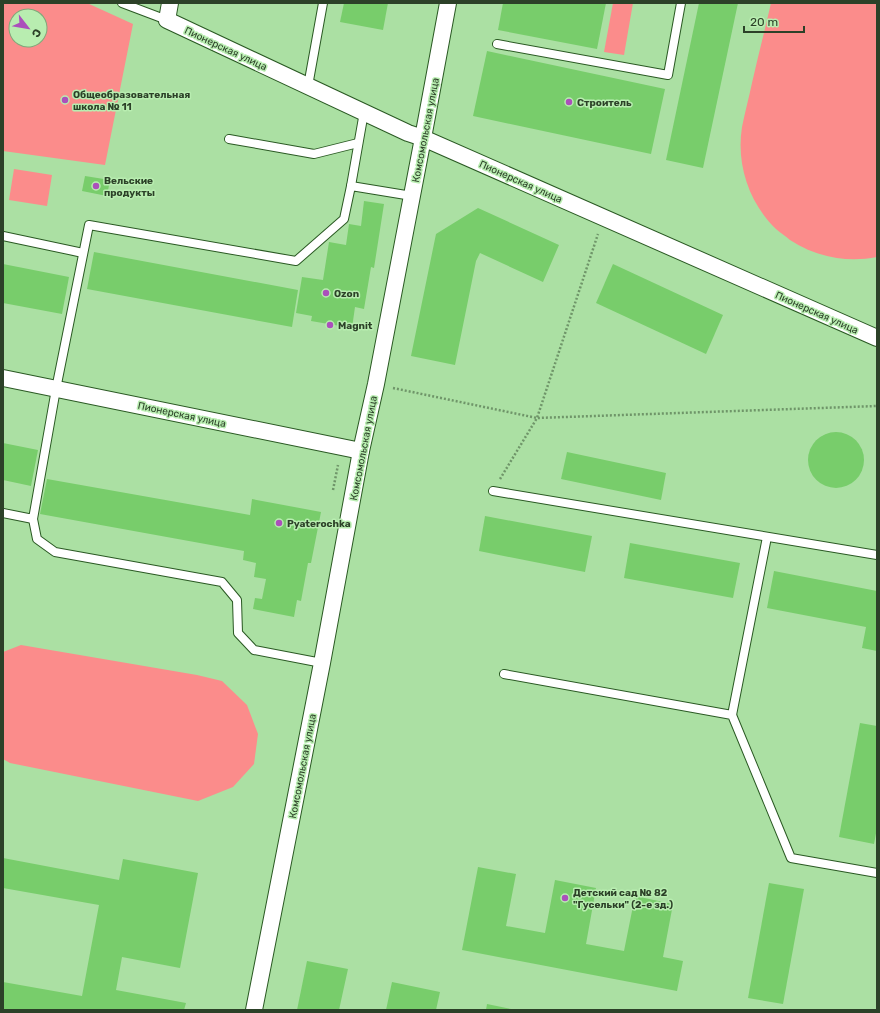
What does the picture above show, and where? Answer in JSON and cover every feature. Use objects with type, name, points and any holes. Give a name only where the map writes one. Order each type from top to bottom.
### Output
[{"type":"street","points":[[167,20],[170,3]]},
{"type":"street","name":"Комсомольская улица","points":[[254,1010],[322,663],[361,451],[376,384],[448,3]]},
{"type":"street","name":"Пионерская улица","points":[[167,20],[408,133],[423,138],[877,338]]},
{"type":"street","name":"Пионерская улица","points":[[3,378],[361,451]]},
{"type":"lane","points":[[122,3],[167,20]]},
{"type":"lane","points":[[308,86],[323,3]]},
{"type":"lane","points":[[497,44],[668,75],[681,3]]},
{"type":"lane","points":[[322,663],[254,650],[238,633],[237,600],[222,582],[55,552],[37,539],[33,520],[56,389],[89,225],[296,261],[344,219],[364,112]]},
{"type":"lane","points":[[229,139],[314,154],[358,143]]},
{"type":"lane","points":[[351,186],[412,196]]},
{"type":"lane","points":[[3,236],[83,253]]},
{"type":"lane","points":[[493,491],[877,555]]},
{"type":"lane","points":[[3,514],[33,520]]},
{"type":"lane","points":[[767,537],[732,715],[791,858],[877,873]]},
{"type":"lane","points":[[504,674],[732,715]]},
{"type":"path","points":[[493,491],[537,418],[603,218]]},
{"type":"path","points":[[376,384],[537,418],[877,406]]},
{"type":"shaded area","name":"Общеобразовательная школа № 11","points":[[3,3],[87,3],[133,24],[105,165],[3,151]]},
{"type":"shaded area","points":[[613,3],[633,3],[624,55],[604,52]]},
{"type":"shaded area","points":[[771,3],[877,3],[877,257],[866,259],[843,259],[810,251],[790,240],[776,229],[758,207],[752,195],[743,169],[741,155],[742,127]]},
{"type":"shaded area","points":[[14,169],[52,175],[47,206],[9,200]]},
{"type":"shaded area","points":[[21,645],[197,675],[222,681],[247,705],[258,734],[254,764],[233,787],[198,801],[10,763],[3,759],[3,652]]},
{"type":"building","points":[[344,3],[388,3],[383,30],[340,22]]},
{"type":"building","points":[[503,3],[606,3],[597,49],[498,30]]},
{"type":"building","points":[[699,3],[738,3],[703,168],[666,160]]},
{"type":"building","name":"Строитель","points":[[487,51],[665,89],[651,154],[473,116]]},
{"type":"building","name":"Вельские продукты","points":[[85,176],[110,180],[107,196],[82,191]]},
{"type":"building","points":[[364,201],[384,204],[374,268],[371,267],[364,309],[355,307],[352,328],[311,321],[312,316],[296,313],[302,277],[323,280],[329,242],[346,245],[349,224],[361,226]]},
{"type":"building","points":[[478,208],[559,245],[543,282],[480,253],[476,261],[455,365],[411,356],[436,234]]},
{"type":"building","points":[[94,252],[298,290],[292,327],[87,289]]},
{"type":"building","points":[[3,264],[69,277],[62,314],[3,303]]},
{"type":"building","points":[[613,264],[723,315],[706,354],[596,303]]},
{"type":"building","points":[[836,432],[847,434],[856,440],[862,449],[864,460],[862,471],[856,480],[847,486],[836,488],[825,486],[816,480],[810,471],[808,460],[810,449],[816,440],[825,434]]},
{"type":"building","points":[[3,443],[38,450],[31,486],[3,480]]},
{"type":"building","points":[[567,452],[666,473],[661,500],[561,479]]},
{"type":"building","points":[[47,479],[250,515],[252,499],[321,512],[311,563],[308,563],[301,601],[297,600],[294,617],[253,609],[255,598],[262,599],[266,579],[254,577],[256,563],[243,560],[244,551],[40,514]]},
{"type":"building","points":[[485,516],[592,536],[585,572],[479,551]]},
{"type":"building","points":[[630,543],[740,563],[733,598],[624,578]]},
{"type":"building","points":[[774,571],[877,591],[877,651],[862,648],[866,627],[767,608]]},
{"type":"building","points":[[860,723],[877,726],[877,828],[874,844],[839,837]]},
{"type":"building","points":[[3,858],[119,880],[123,859],[198,873],[180,968],[122,957],[116,990],[186,1003],[184,1010],[3,1010],[3,982],[82,996],[99,905],[3,888]]},
{"type":"building","points":[[478,867],[516,874],[506,926],[545,933],[555,880],[596,888],[586,944],[624,951],[635,896],[673,904],[663,957],[683,961],[677,991],[462,950]]},
{"type":"building","points":[[769,883],[804,889],[783,1004],[748,998]]},
{"type":"building","points":[[307,961],[348,969],[339,1010],[297,1010]]},
{"type":"building","points":[[392,982],[440,992],[436,1010],[386,1010]]},
{"type":"building","points":[[487,1004],[511,1009],[511,1010],[486,1010]]},
{"type":"place","name":"Общеобразовательная школа № 11","points":[[65,100]]},
{"type":"place","name":"Строитель","points":[[569,102]]},
{"type":"place","name":"Вельские продукты","points":[[96,186]]},
{"type":"place","name":"Ozon","points":[[326,293]]},
{"type":"place","name":"Magnit","points":[[330,325]]},
{"type":"place","name":"Pyaterochka","points":[[279,523]]},
{"type":"place","name":"Детский сад № 82 \"Гусельки\" (2-е зд.)","points":[[565,898]]}]
